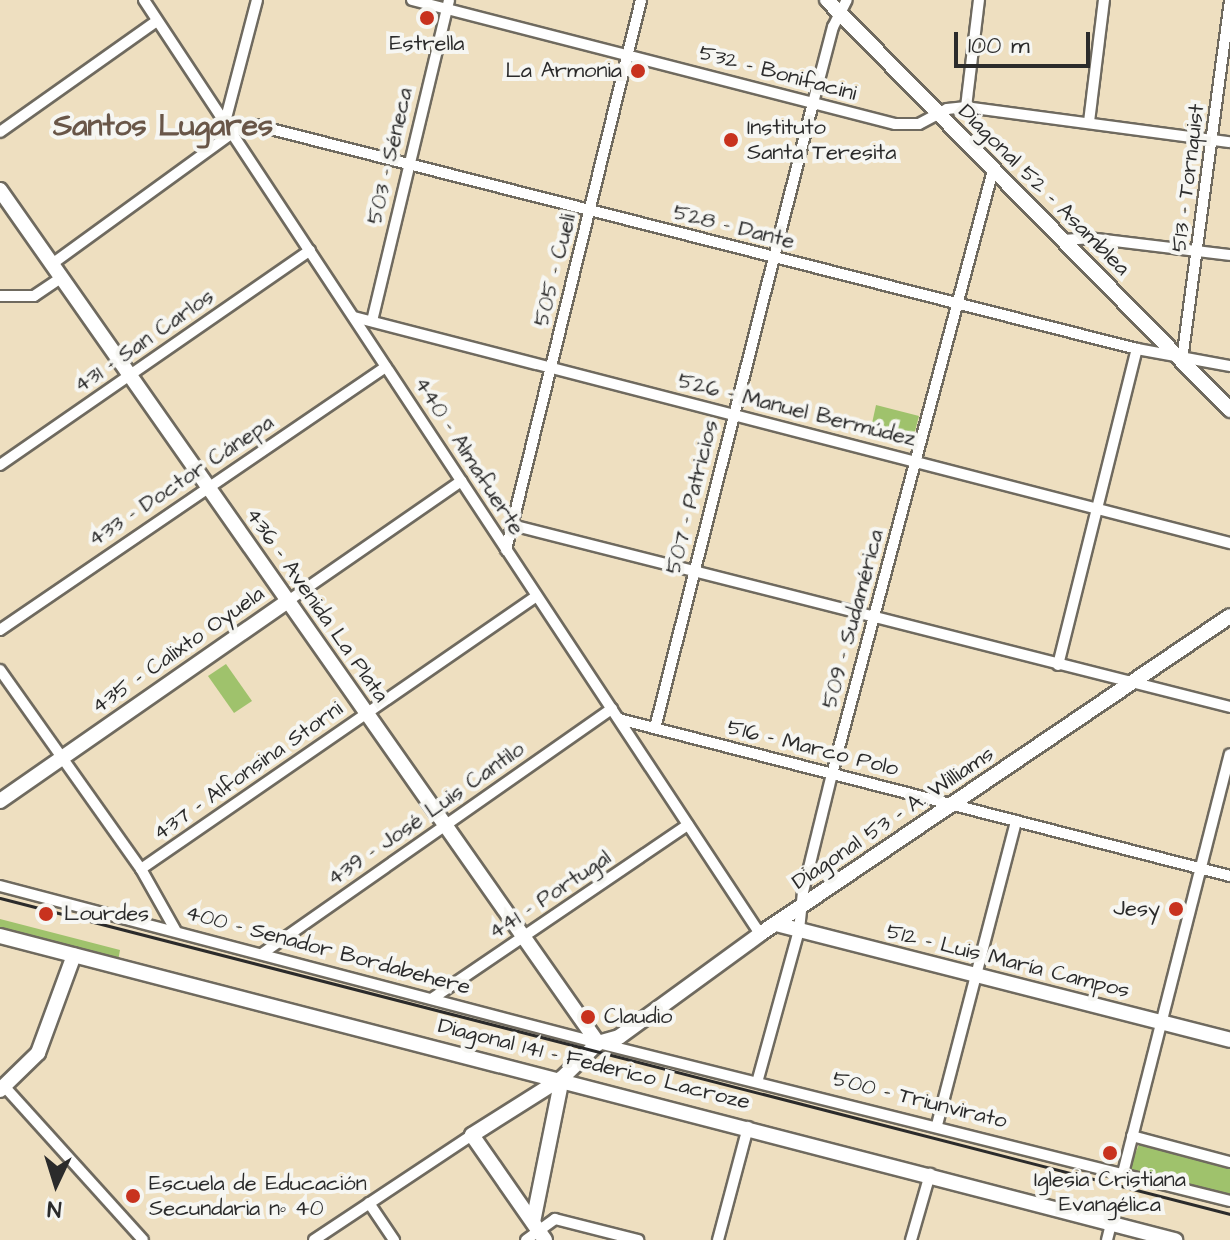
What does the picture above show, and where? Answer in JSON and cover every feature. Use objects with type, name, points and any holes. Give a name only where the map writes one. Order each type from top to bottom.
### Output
[{"type":"street","name":"440 - Almafuerte","points":[[144,0],[760,934]]},
{"type":"street","points":[[225,122],[257,0]]},
{"type":"street","name":"532 - Bonifacini","points":[[412,0],[448,4],[628,55],[907,126],[966,107],[1230,142]]},
{"type":"street","name":"505 - Cueli","points":[[506,550],[641,0]]},
{"type":"street","name":"Diagonal 52 - Asamblea","points":[[827,0],[1230,410]]},
{"type":"street","name":"507 - Patricios","points":[[655,728],[833,27],[843,16],[847,0]]},
{"type":"street","points":[[966,107],[979,0]]},
{"type":"street","points":[[1089,122],[1104,0]]},
{"type":"street","name":"513 - Tornquist","points":[[1182,360],[1199,252],[1230,0]]},
{"type":"street","name":"503 - Séneca","points":[[372,321],[448,4]]},
{"type":"street","points":[[0,132],[157,21]]},
{"type":"street","name":"528 - Dante","points":[[232,134],[255,125],[1137,349],[1182,360],[1230,366]]},
{"type":"street","points":[[52,264],[232,134]]},
{"type":"street","name":"509 - Sudamérica","points":[[758,1079],[799,930],[832,774],[993,170]]},
{"type":"street","name":"436 - Avenida La Plata","points":[[0,190],[521,939],[598,1043]]},
{"type":"street","points":[[1063,240],[1089,238],[1230,255]]},
{"type":"street","name":"431 - San Carlos","points":[[0,465],[310,250]]},
{"type":"street","points":[[0,296],[34,296],[61,278]]},
{"type":"street","name":"526 - Manuel Bermúdez","points":[[354,317],[1230,543]]},
{"type":"street","points":[[1058,665],[1137,349]]},
{"type":"street","name":"433 - Doctor Cánepa","points":[[0,630],[386,367]]},
{"type":"street","name":"435 - Calixto Oyuela","points":[[0,801],[461,481]]},
{"type":"street","points":[[512,525],[1230,707]]},
{"type":"street","name":"437 - Alfonsina Storni","points":[[141,869],[536,597]]},
{"type":"street","name":"Diagonal 53 - A. Williams","points":[[472,1135],[562,1078],[598,1043],[619,1037],[760,934],[1230,616]]},
{"type":"street","points":[[0,670],[141,869],[176,931]]},
{"type":"street","name":"516 - Marco Polo","points":[[616,714],[655,728],[1230,876]]},
{"type":"street","name":"439 - José Luis Cantilo","points":[[263,953],[443,827],[616,714]]},
{"type":"street","points":[[1123,1173],[1230,754]]},
{"type":"street","points":[[937,1125],[1016,821]]},
{"type":"street","name":"441 - Portugal","points":[[433,998],[688,825]]},
{"type":"street","name":"400 - Senador Bordabehere","points":[[0,886],[598,1043]]},
{"type":"street","name":"512 - Luis María Campos","points":[[776,924],[1230,1040]]},
{"type":"street","name":"Diagonal 141 - Federico Lacroze","points":[[0,936],[562,1078],[1175,1240]]},
{"type":"street","points":[[74,955],[38,1053],[1,1086],[141,1239]]},
{"type":"street","name":"500 - Triunvirato","points":[[598,1043],[758,1079],[1230,1201]]},
{"type":"street","points":[[539,1231],[562,1078]]},
{"type":"street","points":[[718,1240],[748,1127]]},
{"type":"street","points":[[314,1240],[472,1135],[539,1231]]},
{"type":"street","points":[[1132,1136],[1230,1162]]},
{"type":"street","points":[[911,1240],[930,1174]]},
{"type":"street","points":[[369,1203],[394,1240]]},
{"type":"street","points":[[526,1240],[555,1219],[638,1240]]},
{"type":"street","points":[[1107,1240],[1111,1224]]},
{"type":"green space","points":[[876,405],[919,416],[913,439],[871,428]]},
{"type":"green space","points":[[226,664],[252,701],[234,713],[208,676]]},
{"type":"green space","points":[[0,919],[120,950],[118,961],[0,931]]},
{"type":"green space","points":[[1140,1142],[1230,1166],[1230,1199],[1133,1174],[1130,1166]]},
{"type":"railway","points":[[0,898],[1230,1214]]},
{"type":"place","name":"Estrella","points":[[427,18]]},
{"type":"place","name":"La Armonia","points":[[638,71]]},
{"type":"place","name":"Instituto Santa Teresita","points":[[731,140]]},
{"type":"place","name":"Jesy","points":[[1176,909]]},
{"type":"place","name":"Lourdes","points":[[46,914]]},
{"type":"place","name":"Claudio","points":[[588,1017]]},
{"type":"place","name":"Iglesia Cristiana Evangélica","points":[[1110,1153]]},
{"type":"place","name":"Escuela de Educación Secundaria nº 40","points":[[133,1196]]},
{"type":"district","name":"Santos Lugares","points":[[163,126]]}]
